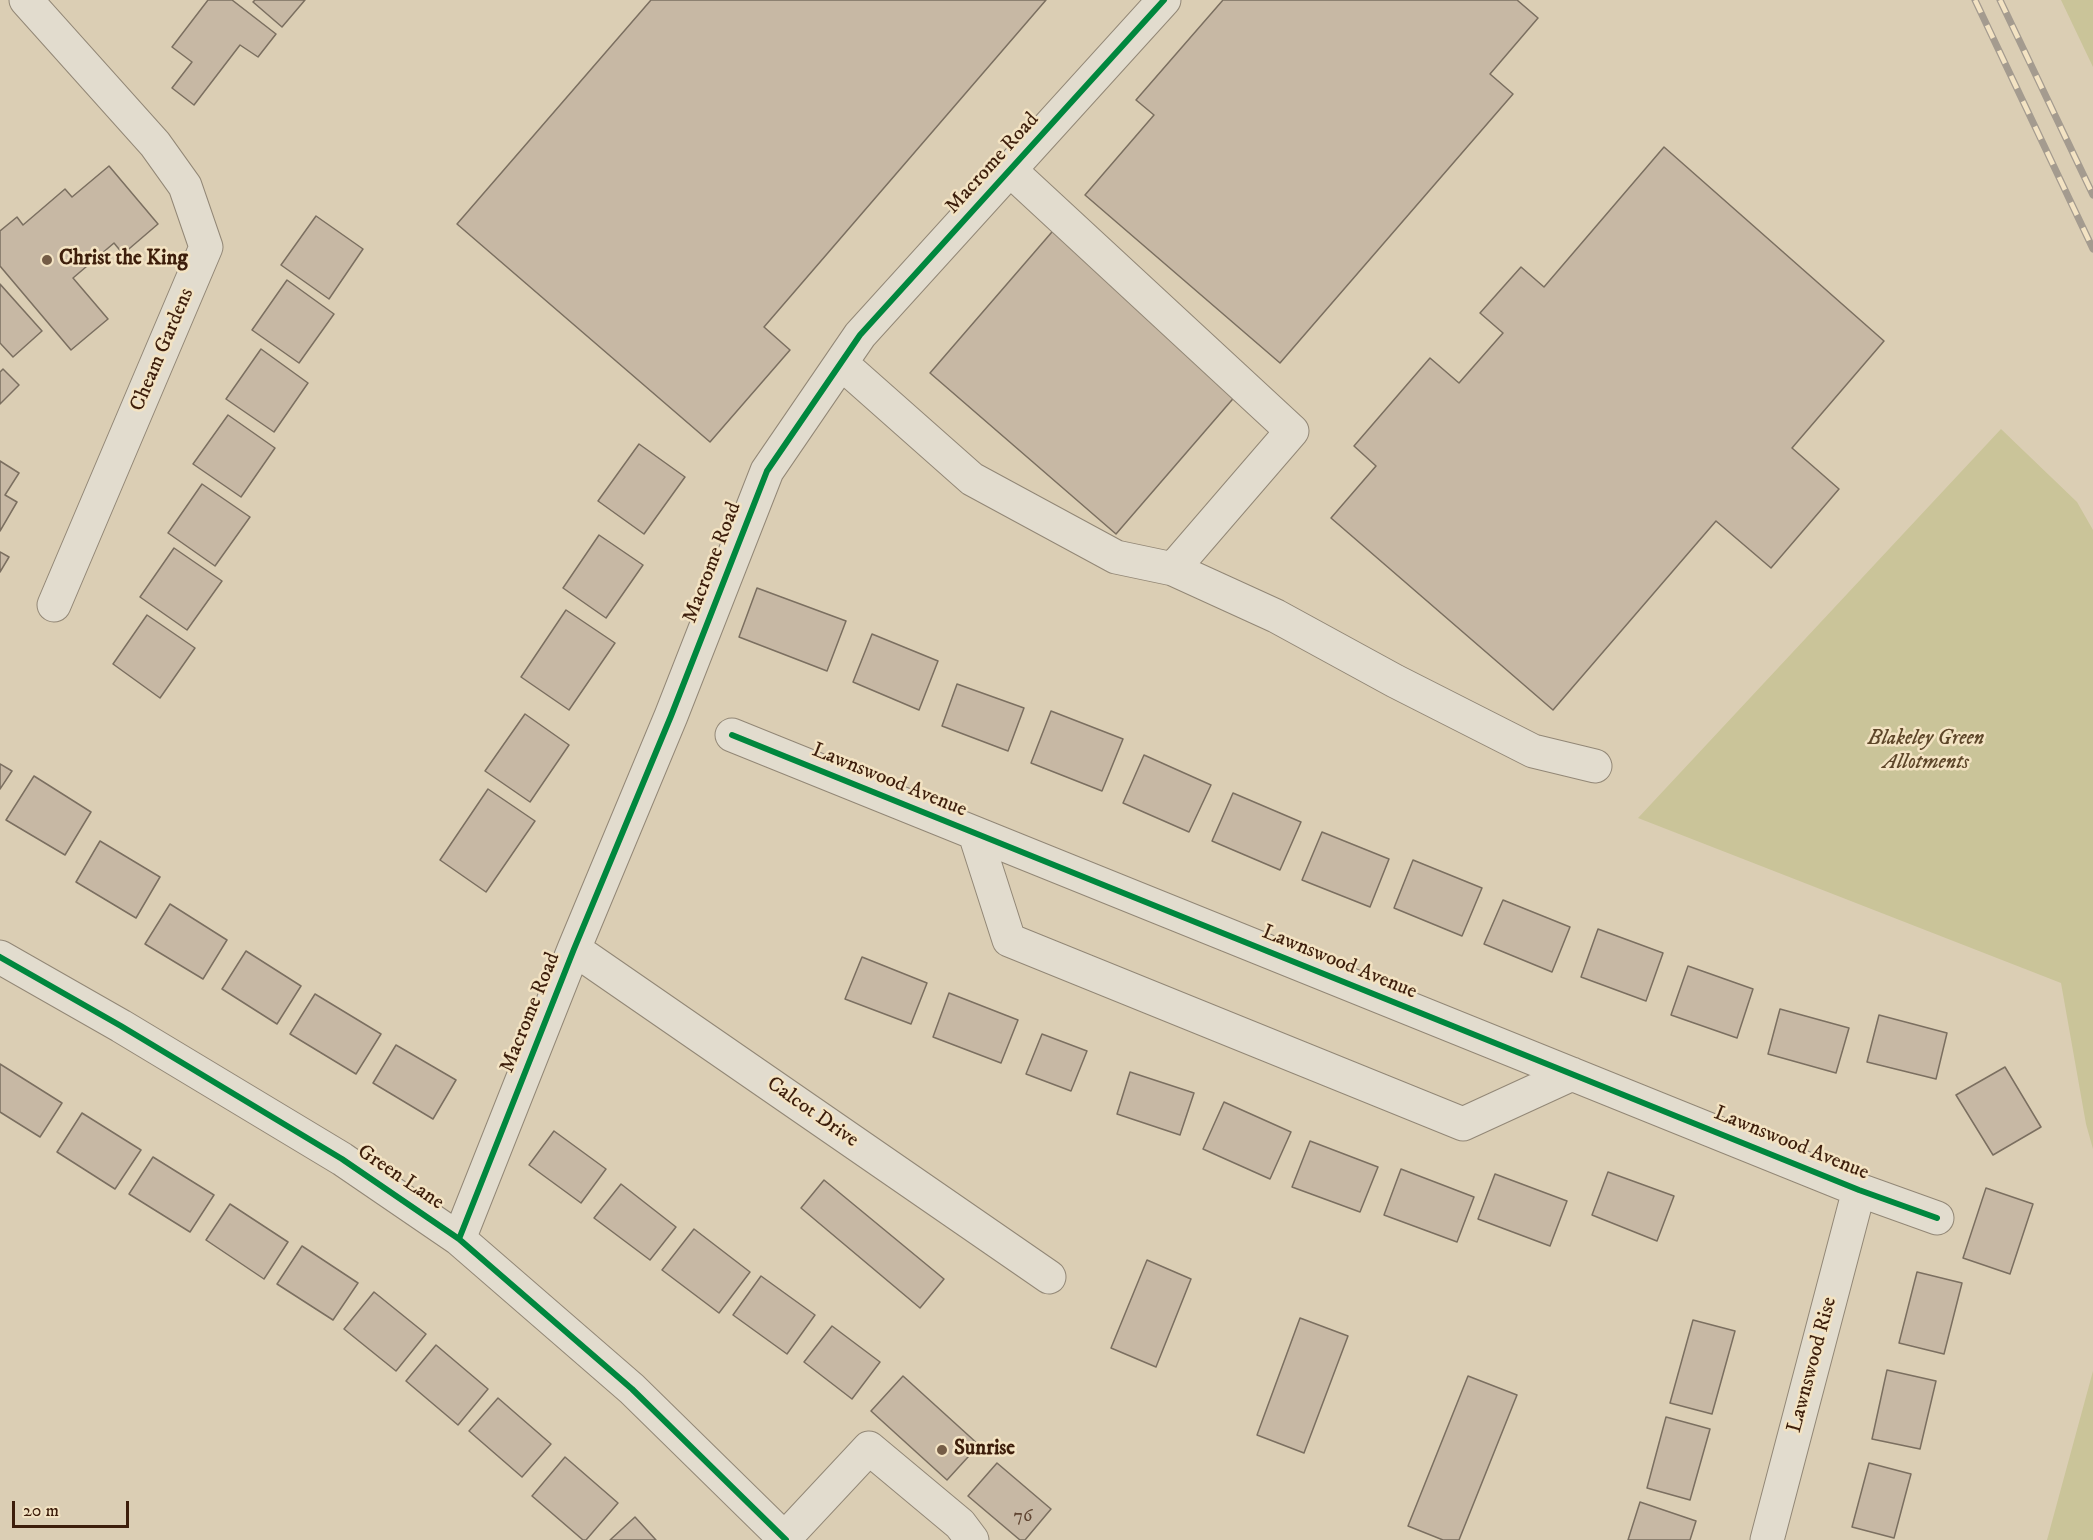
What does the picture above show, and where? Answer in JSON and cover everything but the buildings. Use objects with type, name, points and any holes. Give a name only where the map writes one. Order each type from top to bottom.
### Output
[{"type":"street","name":"Cheam Gardens","points":[[26,0],[155,144],[186,186],[206,247],[54,605]]},
{"type":"street","name":"Macrome Road","points":[[459,1239],[574,949],[671,716],[767,471],[860,335],[1164,0]]},
{"type":"street","points":[[1010,171],[1292,431],[1173,569]]},
{"type":"street","points":[[841,363],[972,479],[1116,557],[1173,569],[1276,616],[1395,681],[1533,751],[1595,766]]},
{"type":"street","name":"Lawnswood Avenue","points":[[732,735],[1859,1190],[1937,1218]]},
{"type":"street","name":"Lawnswood Avenue","points":[[975,834],[1009,940],[1463,1124],[1572,1074]]},
{"type":"street","name":"Calcot Drive","points":[[574,949],[1049,1277]]},
{"type":"street","name":"Green Lane","points":[[0,957],[121,1026],[342,1159],[459,1239],[632,1389],[785,1539]]},
{"type":"street","name":"Lawnswood Rise","points":[[1767,1540],[1859,1190]]},
{"type":"street","points":[[785,1539],[869,1448],[960,1524],[972,1540]]},
{"type":"green space","points":[[2061,0],[2093,0],[2093,67]]},
{"type":"green space","name":"Blakeley Green Allotments","points":[[2001,429],[2077,502],[2093,530],[2093,1149],[2086,1124],[2061,983],[1638,818]]},
{"type":"green space","points":[[2093,1371],[2093,1540],[2047,1540]]},
{"type":"railway","points":[[1975,0],[2093,249]]},
{"type":"railway","points":[[2000,0],[2093,195]]},
{"type":"cycle path","points":[[459,1239],[574,949],[671,716],[767,471],[860,335],[1164,0]]},
{"type":"cycle path","points":[[732,735],[1859,1190],[1937,1218]]},
{"type":"cycle path","points":[[0,957],[121,1026],[342,1159],[459,1239],[632,1389],[786,1540]]},
{"type":"place","name":"Christ the King","points":[[47,260]]},
{"type":"place","name":"Sunrise","points":[[942,1450]]}]
